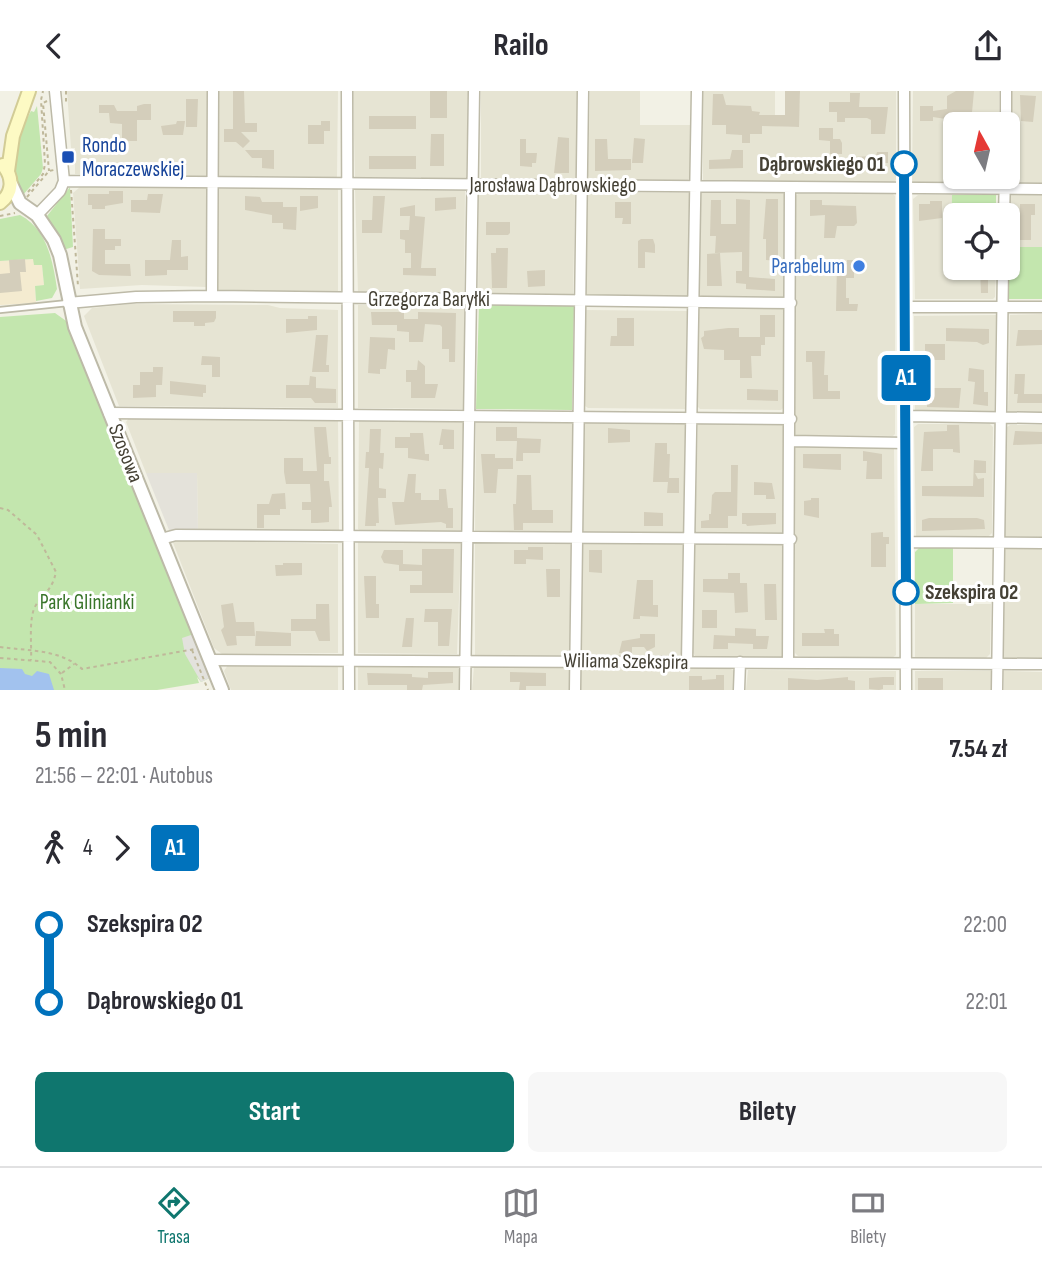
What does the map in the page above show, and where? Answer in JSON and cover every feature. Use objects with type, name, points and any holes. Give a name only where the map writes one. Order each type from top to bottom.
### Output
[{"type":"main road","points":[[1,202],[10,192],[11,184],[4,167],[29,91]]},
{"type":"main road","points":[[0,152],[13,136]]},
{"type":"street","points":[[212,296],[213,91]]},
{"type":"street","points":[[347,91],[349,690]]},
{"type":"street","points":[[465,690],[474,91]]},
{"type":"street","points":[[575,690],[583,91]]},
{"type":"street","points":[[687,662],[697,91]]},
{"type":"street","points":[[904,91],[906,690]]},
{"type":"street","points":[[1006,91],[1006,112]]},
{"type":"street","points":[[37,215],[69,181],[63,169],[52,95]]},
{"type":"street","name":"Jarosława Dąbrowskiego","points":[[69,181],[943,189]]},
{"type":"street","name":"Szosowa","points":[[11,184],[21,203],[37,215],[54,240],[60,255],[68,303],[109,413],[161,539],[198,648],[210,660],[222,690]]},
{"type":"street","points":[[788,663],[791,539],[790,188]]},
{"type":"street","points":[[1004,203],[1005,189]]},
{"type":"street","name":"Jarosława Dąbrowskiego","points":[[1020,189],[1042,189]]},
{"type":"street","points":[[1,202],[21,203]]},
{"type":"street","points":[[997,690],[1003,280]]},
{"type":"street","name":"Grzegorza Baryłki","points":[[68,303],[88,298],[212,296],[791,303]]},
{"type":"street","points":[[905,307],[1042,307]]},
{"type":"street","points":[[109,413],[791,419]]},
{"type":"street","points":[[906,416],[1042,418]]},
{"type":"street","points":[[791,441],[906,443]]},
{"type":"street","points":[[161,539],[176,535],[791,539]]},
{"type":"street","points":[[906,542],[1042,543]]},
{"type":"street","name":"Wiliama Szekspira","points":[[210,660],[1042,664]]},
{"type":"street","points":[[739,690],[740,662]]},
{"type":"lane","points":[[0,310],[68,303]]},
{"type":"path","points":[[21,203],[43,174],[46,164],[41,100],[43,91]]},
{"type":"path","points":[[0,216],[21,203],[49,170],[43,103],[52,95]]},
{"type":"path","points":[[49,170],[63,169]]},
{"type":"path","points":[[69,181],[75,186],[71,188],[78,291],[88,298]]},
{"type":"path","points":[[0,508],[8,510],[37,535],[56,572],[49,592],[35,607],[29,647],[32,651],[31,660]]},
{"type":"path","points":[[0,647],[54,654],[82,669],[198,648],[208,690]]},
{"type":"path","points":[[0,658],[50,662],[61,674],[65,690]]},
{"type":"path","points":[[61,674],[75,663]]},
{"type":"shaded area","points":[[67,91],[207,91],[207,178],[75,174],[75,148],[71,148]]},
{"type":"shaded area","points":[[218,91],[338,91],[337,177],[218,176]]},
{"type":"shaded area","points":[[353,91],[468,91],[466,178],[463,181],[421,180],[421,177],[355,177]]},
{"type":"shaded area","points":[[481,91],[578,91],[576,180],[481,178]]},
{"type":"shaded area","points":[[590,91],[640,91],[640,125],[691,125],[690,178],[687,181],[590,180]]},
{"type":"shaded area","points":[[703,91],[775,91],[775,126],[798,127],[800,91],[896,91],[896,180],[893,183],[703,181]]},
{"type":"shaded area","points":[[913,91],[999,91],[999,112],[943,112],[943,183],[912,183]]},
{"type":"shaded area","points":[[1011,91],[1042,91],[1042,184],[1020,184],[1020,112],[1011,112]]},
{"type":"shaded area","points":[[80,187],[205,187],[208,190],[207,287],[142,285],[80,289],[73,193]]},
{"type":"shaded area","points":[[218,189],[338,189],[338,293],[218,291]]},
{"type":"shaded area","points":[[355,189],[465,191],[464,295],[358,293]]},
{"type":"shaded area","points":[[575,191],[573,296],[478,295],[479,193]]},
{"type":"shaded area","points":[[590,192],[690,193],[688,296],[586,295],[587,195]]},
{"type":"shaded area","points":[[701,193],[784,193],[784,297],[699,294]]},
{"type":"shaded area","points":[[918,195],[952,195],[952,203],[943,203],[943,280],[996,280],[993,299],[915,299],[913,199]]},
{"type":"shaded area","points":[[1010,195],[1042,195],[1042,247],[1020,247],[1020,203],[1010,203]]},
{"type":"shaded area","points":[[795,196],[895,196],[893,436],[795,435]]},
{"type":"shaded area","points":[[34,259],[42,265],[44,285],[35,286],[36,303],[0,305],[0,261]]},
{"type":"shaded area","points":[[130,304],[268,305],[280,308],[338,310],[338,408],[119,406],[84,316],[92,308]]},
{"type":"shaded area","points":[[358,305],[464,306],[464,409],[358,408]]},
{"type":"shaded area","points":[[698,307],[784,308],[784,407],[781,410],[698,407]]},
{"type":"shaded area","points":[[585,310],[687,311],[685,409],[585,406]]},
{"type":"shaded area","points":[[1042,314],[1042,412],[1008,412],[1010,315]]},
{"type":"shaded area","points":[[996,315],[994,412],[915,411],[914,316]]},
{"type":"shaded area","points":[[129,418],[335,419],[338,421],[339,533],[198,530],[197,473],[146,473],[126,422]]},
{"type":"shaded area","points":[[463,419],[462,533],[358,529],[359,420]]},
{"type":"shaded area","points":[[476,419],[573,421],[571,533],[475,533]]},
{"type":"shaded area","points":[[584,421],[686,422],[684,534],[583,533]]},
{"type":"shaded area","points":[[698,422],[784,425],[783,534],[695,534]]},
{"type":"shaded area","points":[[918,424],[990,424],[993,427],[992,533],[988,537],[916,536],[914,427]]},
{"type":"shaded area","points":[[1042,425],[1042,537],[1004,536],[1007,427]]},
{"type":"shaded area","points":[[894,447],[896,655],[892,658],[798,656],[795,653],[795,448]]},
{"type":"shaded area","points":[[146,473],[197,473],[198,530],[169,530]]},
{"type":"shaded area","points":[[172,540],[338,544],[338,653],[222,654],[214,648]]},
{"type":"shaded area","points":[[358,542],[461,543],[457,654],[358,653]]},
{"type":"shaded area","points":[[684,542],[682,653],[678,657],[584,656],[580,652],[582,543]]},
{"type":"shaded area","points":[[475,543],[572,544],[570,651],[566,655],[475,655]]},
{"type":"shaded area","points":[[695,543],[783,544],[781,658],[696,657],[693,653]]},
{"type":"shaded area","points":[[1003,548],[1042,548],[1042,658],[1005,658],[1001,655]]},
{"type":"shaded area","points":[[915,604],[991,604],[990,654],[986,658],[915,658]]},
{"type":"shaded area","points":[[194,634],[212,677],[201,682],[185,654],[182,638]]},
{"type":"shaded area","points":[[338,664],[338,690],[231,690],[224,671],[228,665]]},
{"type":"shaded area","points":[[358,664],[456,666],[460,670],[459,690],[358,690]]},
{"type":"shaded area","points":[[474,666],[566,666],[569,670],[569,690],[472,690]]},
{"type":"shaded area","points":[[585,668],[731,669],[734,671],[734,690],[581,690],[581,671]]},
{"type":"shaded area","points":[[748,670],[896,671],[896,690],[746,690]]},
{"type":"shaded area","points":[[915,671],[991,671],[991,690],[915,690]]},
{"type":"shaded area","points":[[1004,671],[1042,672],[1042,690],[1004,690]]},
{"type":"green space","points":[[37,106],[43,168],[23,195],[16,186],[12,165],[26,120]]},
{"type":"green space","points":[[70,187],[73,247],[63,250],[47,216]]},
{"type":"green space","points":[[952,195],[996,195],[996,203],[952,203]]},
{"type":"green space","points":[[20,215],[37,229],[47,247],[57,289],[52,298],[36,301],[35,286],[44,285],[42,265],[34,265],[33,259],[0,261],[0,219]]},
{"type":"green space","points":[[1020,247],[1042,247],[1042,299],[1009,299],[1009,280],[1020,280]]},
{"type":"green space","points":[[479,304],[574,306],[572,410],[476,409]]},
{"type":"green space","name":"Park Glinianki","points":[[55,313],[69,323],[212,677],[201,682],[197,677],[199,683],[157,690],[0,690],[0,317]]},
{"type":"green space","points":[[920,547],[953,547],[953,603],[915,604],[915,552]]},
{"type":"water","points":[[0,668],[22,669],[25,674],[32,676],[37,671],[49,674],[54,690],[0,690]]},
{"type":"building","points":[[233,91],[244,91],[245,123],[257,123],[257,132],[241,132],[250,141],[243,148],[236,142],[224,142],[224,129],[233,129]]},
{"type":"building","points":[[430,91],[447,91],[447,118],[430,118]]},
{"type":"building","points":[[785,91],[800,91],[799,127],[762,126],[762,134],[750,134],[750,143],[742,143],[742,135],[726,134],[726,125],[712,125],[713,94],[723,94],[726,105],[751,106],[752,111],[760,112],[759,115],[785,115]]},
{"type":"building","points":[[956,91],[974,91],[972,112],[943,112],[943,119],[933,117],[933,121],[920,121],[920,106],[933,106],[933,111],[947,109],[947,96]]},
{"type":"building","points":[[850,93],[860,93],[859,107],[888,107],[885,134],[871,134],[871,120],[867,118],[845,118],[845,122],[837,122],[837,112],[829,112],[829,102],[850,102]]},
{"type":"building","points":[[1020,95],[1036,96],[1033,122],[1021,121]]},
{"type":"building","points":[[186,99],[198,99],[197,127],[186,127]]},
{"type":"building","points":[[151,104],[151,120],[137,120],[137,141],[122,141],[122,124],[110,123],[109,113],[99,113],[99,105],[114,105],[117,111],[137,111],[137,106]]},
{"type":"building","points":[[369,116],[416,116],[416,129],[369,129]]},
{"type":"building","points":[[177,121],[185,121],[183,135],[163,135],[161,126],[176,124]]},
{"type":"building","points":[[321,121],[330,121],[330,131],[324,131],[324,144],[308,144],[308,125],[321,125]]},
{"type":"building","points":[[819,128],[833,128],[833,139],[840,139],[842,143],[842,154],[830,154],[830,141],[819,140]]},
{"type":"building","points":[[431,134],[444,134],[444,166],[430,166]]},
{"type":"building","points":[[558,137],[569,138],[569,173],[554,173]]},
{"type":"building","points":[[634,138],[645,139],[643,163],[632,163]]},
{"type":"building","points":[[520,139],[526,139],[526,153],[537,153],[536,163],[532,163],[532,167],[520,166]]},
{"type":"building","points":[[595,139],[607,139],[608,159],[631,159],[631,170],[595,171]]},
{"type":"building","points":[[245,150],[274,150],[274,169],[262,168],[262,158],[252,158]]},
{"type":"building","points":[[732,150],[743,150],[743,168],[709,169],[709,160],[730,159]]},
{"type":"building","points":[[877,152],[888,152],[888,163],[866,163],[866,168],[852,172],[852,157],[876,156]]},
{"type":"building","points":[[369,156],[416,156],[416,169],[369,169]]},
{"type":"building","points":[[109,191],[123,191],[123,203],[105,206],[105,209],[92,209],[92,205],[88,205],[88,194],[109,194]]},
{"type":"building","points":[[148,194],[163,194],[160,213],[131,212],[131,200],[147,200]]},
{"type":"building","points":[[245,196],[260,197],[262,202],[283,202],[283,207],[297,207],[296,230],[283,229],[283,223],[272,223],[272,215],[245,210]]},
{"type":"building","points":[[300,196],[318,196],[318,208],[300,211]]},
{"type":"building","points":[[373,196],[385,196],[382,233],[362,233],[362,220],[372,220]]},
{"type":"building","points":[[456,197],[456,209],[435,211],[435,198]]},
{"type":"building","points":[[736,199],[750,200],[749,277],[775,279],[775,291],[746,289],[746,284],[736,283],[736,271],[742,271],[742,252],[715,253],[716,236],[710,236],[711,200],[721,200],[721,224],[736,224]]},
{"type":"building","points":[[766,199],[778,199],[778,261],[766,260],[766,239],[763,239]]},
{"type":"building","points":[[810,200],[822,200],[822,205],[856,206],[857,223],[854,226],[837,226],[835,238],[824,238],[825,215],[810,216]]},
{"type":"building","points":[[930,201],[942,201],[942,218],[919,221],[919,204],[930,204]]},
{"type":"building","points":[[615,202],[631,202],[631,224],[622,224],[623,218],[615,218]]},
{"type":"building","points":[[1020,204],[1035,204],[1035,215],[1031,215],[1031,240],[1020,240]]},
{"type":"building","points":[[415,205],[415,216],[425,217],[421,268],[436,268],[436,276],[403,275],[403,268],[411,268],[411,253],[405,253],[405,240],[400,239],[400,230],[409,230],[410,216],[400,216],[400,208]]},
{"type":"building","points":[[486,222],[510,222],[510,233],[486,235]]},
{"type":"building","points":[[93,229],[105,229],[105,239],[121,239],[121,246],[115,246],[115,250],[105,250],[105,264],[130,264],[131,276],[99,275],[92,271]]},
{"type":"building","points":[[653,239],[655,245],[655,253],[645,252],[645,268],[638,268],[638,241]]},
{"type":"building","points":[[172,240],[181,240],[181,257],[188,256],[188,270],[167,270],[167,275],[145,276],[145,260],[170,260]]},
{"type":"building","points":[[496,248],[508,248],[507,288],[492,288],[491,253],[496,253]]},
{"type":"building","points":[[720,253],[722,286],[707,286],[707,254]]},
{"type":"building","points":[[25,259],[26,272],[20,272],[22,291],[0,293],[0,274],[10,273],[9,260]]},
{"type":"building","points":[[847,260],[865,260],[865,268],[854,268],[854,278],[846,278],[846,298],[849,298],[849,304],[858,304],[857,311],[836,311],[837,264],[847,263]]},
{"type":"building","points":[[545,270],[545,286],[528,287],[527,271]]},
{"type":"building","points":[[980,280],[988,280],[988,293],[981,293]]},
{"type":"building","points":[[173,311],[216,311],[216,318],[214,322],[205,323],[205,326],[194,326],[194,322],[173,322]]},
{"type":"building","points":[[371,312],[404,312],[404,319],[418,319],[418,312],[456,313],[455,362],[449,362],[449,349],[442,349],[440,325],[425,324],[423,342],[409,342],[409,332],[397,331],[397,325],[372,325]]},
{"type":"building","points":[[760,315],[775,315],[775,337],[765,337],[765,345],[761,345],[761,356],[751,356],[752,378],[740,378],[740,360],[724,360],[724,350],[704,349],[701,338],[704,331],[728,328],[739,328],[739,337],[760,337]]},
{"type":"building","points":[[308,316],[317,316],[317,330],[286,333],[286,319],[308,319]]},
{"type":"building","points":[[617,318],[634,318],[634,346],[610,346],[611,336],[617,336]]},
{"type":"building","points":[[946,328],[989,329],[989,343],[983,345],[977,342],[946,341]]},
{"type":"building","points":[[1018,330],[1042,330],[1042,345],[1016,346]]},
{"type":"building","points":[[316,335],[328,335],[326,365],[329,365],[329,372],[312,372]]},
{"type":"building","points":[[370,337],[395,338],[395,350],[388,349],[386,369],[380,369],[380,374],[368,373]]},
{"type":"building","points":[[925,344],[945,344],[945,360],[932,360],[932,384],[921,384],[921,370],[925,371]]},
{"type":"building","points":[[806,351],[825,351],[824,375],[828,375],[828,391],[840,391],[840,399],[813,399],[812,362],[806,362]]},
{"type":"building","points":[[202,356],[220,357],[220,377],[212,377],[212,365],[201,365]]},
{"type":"building","points":[[418,360],[425,366],[425,384],[438,384],[435,398],[411,398],[411,382],[406,382],[406,370],[417,370]]},
{"type":"building","points":[[153,367],[163,367],[162,385],[156,385],[156,397],[133,398],[133,385],[140,385],[140,372],[153,372]]},
{"type":"building","points":[[969,368],[984,370],[984,392],[988,392],[988,406],[973,404],[975,382],[968,381]]},
{"type":"building","points":[[1015,374],[1025,374],[1024,394],[1042,394],[1042,403],[1017,403],[1018,394],[1014,394]]},
{"type":"building","points":[[310,376],[316,377],[316,388],[336,389],[336,403],[315,403],[311,398],[286,398],[286,385],[309,385]]},
{"type":"building","points":[[170,381],[206,385],[206,393],[203,393],[203,397],[170,394]]},
{"type":"building","points":[[927,388],[961,388],[959,408],[927,407]]},
{"type":"building","points":[[747,389],[778,390],[778,401],[747,400]]},
{"type":"building","points":[[947,425],[959,425],[960,453],[953,452],[953,449],[933,449],[933,471],[921,471],[924,432],[947,431]]},
{"type":"building","points":[[314,427],[326,427],[331,457],[331,464],[324,464],[324,481],[329,481],[332,507],[329,507],[329,522],[311,523],[311,510],[302,510],[302,502],[311,502],[310,484],[286,484],[284,472],[284,458],[303,458],[303,471],[317,471]]},
{"type":"building","points":[[496,427],[517,427],[517,438],[541,439],[540,453],[523,453],[523,461],[516,461],[517,441],[496,441]]},
{"type":"building","points":[[608,428],[630,430],[630,442],[608,443]]},
{"type":"building","points":[[370,429],[381,429],[380,453],[384,453],[383,469],[379,468],[379,488],[386,489],[386,498],[378,498],[379,523],[376,523],[376,526],[365,526],[369,468],[365,468]]},
{"type":"building","points":[[442,429],[454,430],[454,449],[443,449],[443,445],[439,445]]},
{"type":"building","points":[[1015,431],[1042,432],[1042,444],[1013,445]]},
{"type":"building","points":[[410,433],[423,433],[425,454],[429,454],[429,461],[408,458],[408,448],[395,448],[395,437],[410,437]]},
{"type":"building","points":[[655,443],[667,443],[667,454],[670,454],[669,478],[679,478],[679,493],[667,493],[668,482],[653,482]]},
{"type":"building","points":[[863,451],[882,454],[882,479],[866,479],[867,461],[863,461]]},
{"type":"building","points":[[481,454],[495,454],[495,458],[513,458],[513,469],[498,469],[496,493],[484,493]]},
{"type":"building","points":[[803,454],[841,454],[841,470],[803,468]]},
{"type":"building","points":[[974,460],[986,461],[986,473],[975,473],[978,479],[984,478],[984,497],[922,496],[922,486],[973,486]]},
{"type":"building","points":[[731,465],[738,465],[737,516],[728,516],[728,528],[701,528],[701,521],[709,520],[711,514],[712,495],[715,492],[731,492]]},
{"type":"building","points":[[408,474],[416,474],[415,493],[421,493],[421,500],[439,500],[439,489],[446,489],[448,508],[453,508],[453,528],[446,528],[446,524],[441,522],[395,525],[392,502],[404,502]]},
{"type":"building","points":[[517,475],[531,475],[532,510],[553,510],[553,523],[523,523],[523,530],[514,530],[513,504],[516,504]]},
{"type":"building","points":[[754,482],[772,483],[775,499],[766,499],[766,495],[754,495]]},
{"type":"building","points":[[285,493],[286,509],[280,509],[280,515],[264,515],[264,528],[257,528],[257,504],[269,504],[272,494]]},
{"type":"building","points":[[819,498],[819,518],[804,515],[804,501]]},
{"type":"building","points":[[644,512],[663,513],[663,526],[644,526]]},
{"type":"building","points":[[742,513],[776,513],[776,524],[747,526],[742,524]]},
{"type":"building","points":[[977,518],[984,520],[985,529],[922,531],[922,520]]},
{"type":"building","points":[[883,532],[883,537],[889,537],[889,544],[886,544],[886,567],[871,567],[871,533]]},
{"type":"building","points":[[528,547],[543,547],[543,560],[526,559],[526,564],[514,564],[514,550],[528,550]]},
{"type":"building","points":[[422,549],[454,549],[453,593],[410,593],[410,585],[422,585],[422,571],[399,571],[399,565],[384,563],[381,557],[384,550],[403,550],[403,564],[422,565]]},
{"type":"building","points":[[589,550],[602,550],[602,573],[589,572]]},
{"type":"building","points":[[302,563],[302,575],[276,576],[275,565]]},
{"type":"building","points":[[546,569],[560,569],[560,597],[547,597]]},
{"type":"building","points":[[728,573],[740,573],[740,583],[747,583],[748,612],[735,613],[734,593],[703,592],[703,579],[728,579]]},
{"type":"building","points":[[364,576],[376,576],[379,618],[366,618]]},
{"type":"building","points":[[637,580],[653,580],[653,605],[658,605],[658,617],[640,616],[640,619],[633,619]]},
{"type":"building","points":[[764,584],[776,584],[777,620],[765,620]]},
{"type":"building","points":[[233,603],[236,622],[254,622],[255,636],[236,636],[237,645],[227,646],[221,630],[224,627],[221,605]]},
{"type":"building","points":[[316,604],[329,604],[330,641],[319,641],[315,631],[291,631],[291,619],[316,619]]},
{"type":"building","points":[[425,609],[452,609],[449,646],[438,646],[438,622],[424,622]]},
{"type":"building","points":[[702,610],[717,610],[717,628],[702,628]]},
{"type":"building","points":[[406,618],[414,618],[412,647],[402,647]]},
{"type":"building","points":[[735,628],[756,629],[756,636],[769,636],[767,649],[753,649],[753,644],[728,643],[728,649],[713,649],[714,635],[735,636]]},
{"type":"building","points":[[824,629],[834,629],[834,634],[839,634],[839,646],[802,646],[802,633],[825,633]]},
{"type":"building","points":[[256,631],[291,633],[291,646],[255,646]]},
{"type":"building","points":[[640,634],[655,634],[655,647],[647,651],[644,647],[632,647],[632,653],[619,653],[622,641],[640,638]]},
{"type":"building","points":[[428,672],[453,672],[453,683],[423,685],[422,690],[407,690],[407,685],[368,685],[367,673],[412,674],[412,677],[428,678]]},
{"type":"building","points":[[510,672],[546,673],[546,686],[526,686],[526,690],[519,690],[520,682],[510,682]]},
{"type":"building","points":[[716,675],[724,675],[724,690],[689,690],[689,676],[702,676],[702,680],[716,679]]},
{"type":"building","points":[[848,677],[848,680],[855,681],[855,690],[788,690],[788,678],[817,680]]},
{"type":"building","points":[[894,677],[894,685],[883,685],[883,689],[879,690],[869,689],[869,678]]},
{"type":"building","points":[[918,678],[943,678],[943,690],[918,690]]},
{"type":"bus line","name":"A1","points":[[904,164],[906,592]]},
{"type":"place","name":"Rondo Moraczewskiej","points":[[68,157]]},
{"type":"place","name":"Dąbrowskiego 01","points":[[904,164]]},
{"type":"place","name":"Parabelum","points":[[859,266]]},
{"type":"place","name":"Szekspira 02","points":[[906,592]]}]
